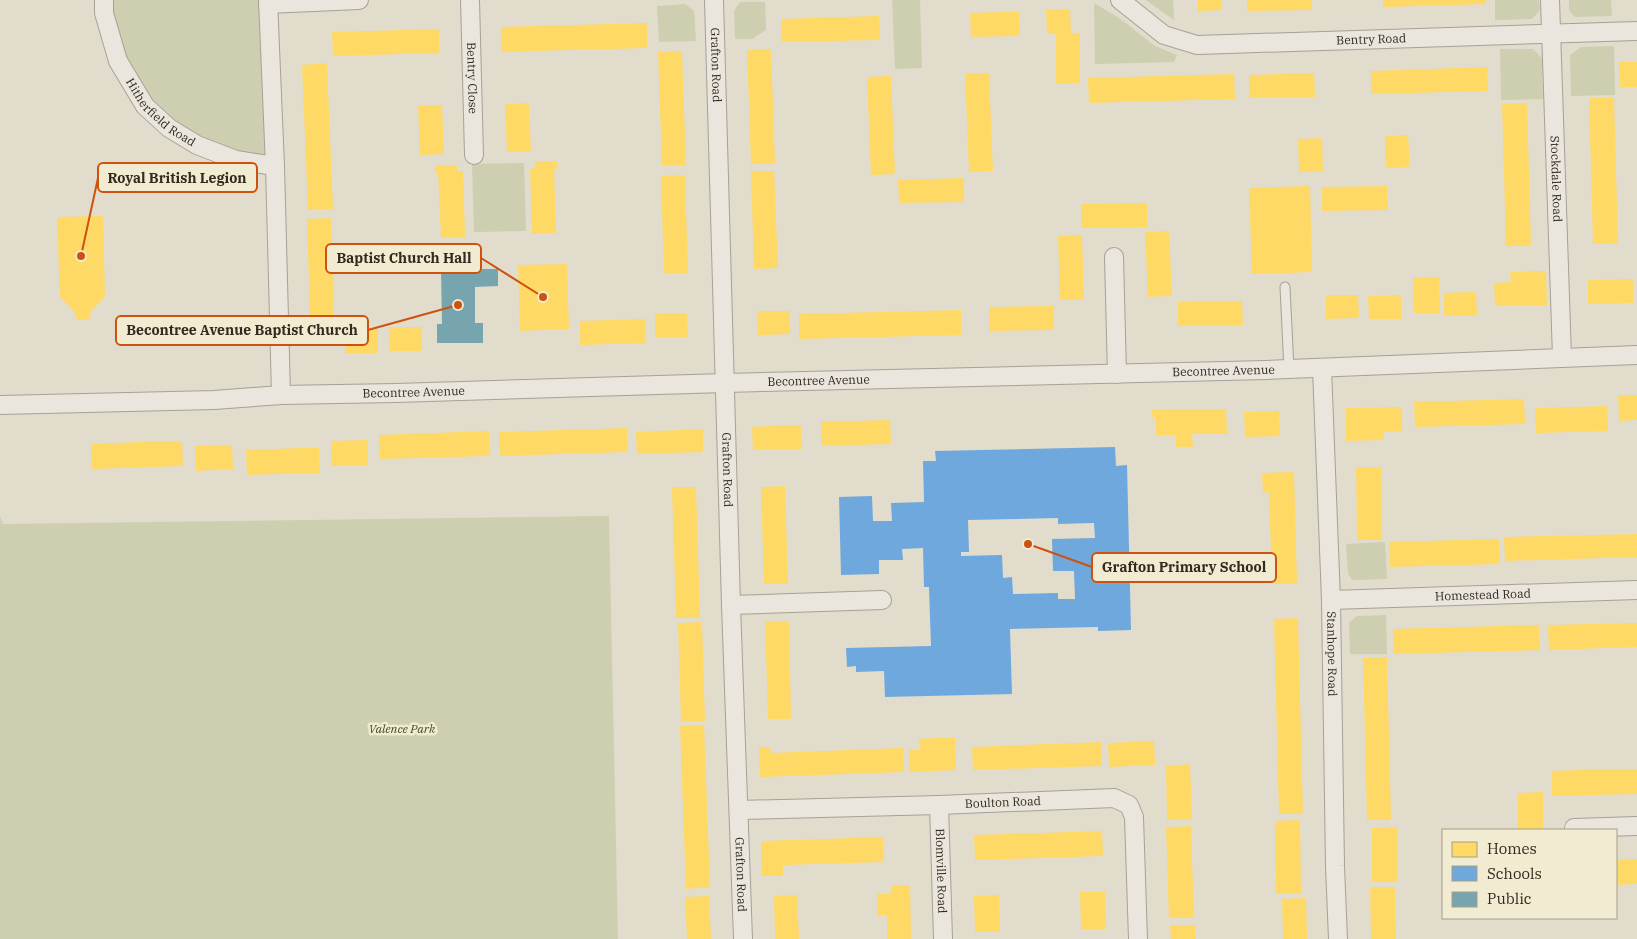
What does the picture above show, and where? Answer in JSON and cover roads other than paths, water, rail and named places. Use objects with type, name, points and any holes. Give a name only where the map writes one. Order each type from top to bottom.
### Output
[{"type":"street","name":"Hitherfield Road","points":[[104,0],[104,13],[118,61],[145,106],[169,128],[197,145],[236,160],[275,166]]},
{"type":"street","points":[[281,395],[275,166],[268,2],[359,0]]},
{"type":"street","name":"Bentry Close","points":[[470,0],[474,155]]},
{"type":"street","name":"Grafton Road","points":[[714,0],[731,605],[743,939]]},
{"type":"street","name":"Bentry Road","points":[[1120,0],[1164,35],[1197,45],[1637,31]]},
{"type":"street","name":"Stockdale Road","points":[[1550,0],[1562,358]]},
{"type":"street","points":[[1114,257],[1117,374]]},
{"type":"street","name":"Becontree Avenue","points":[[0,404],[214,400],[281,395],[725,383],[1289,370],[1637,355]]},
{"type":"street","name":"Stanhope Road","points":[[1322,368],[1331,600],[1338,939]]},
{"type":"street","name":"Homestead Road","points":[[1331,600],[1637,590]]},
{"type":"street","points":[[731,605],[882,600]]},
{"type":"street","name":"Boulton Road","points":[[739,810],[1114,798],[1129,805],[1134,817],[1138,939]]},
{"type":"street","name":"Blomville Road","points":[[939,804],[943,939]]},
{"type":"street","points":[[1574,828],[1637,826]]},
{"type":"lane","points":[[1286,287],[1289,370]]},
{"type":"place","name":"Royal British Legion","points":[[81,256]]},
{"type":"place","name":"Baptist Church Hall","points":[[543,297]]},
{"type":"place","name":"Becontree Avenue Baptist Church","points":[[458,305]]},
{"type":"place","name":"Grafton Primary School","points":[[1028,544]]},
{"type":"park label","name":"Valence Park","points":[[402,729]]}]
